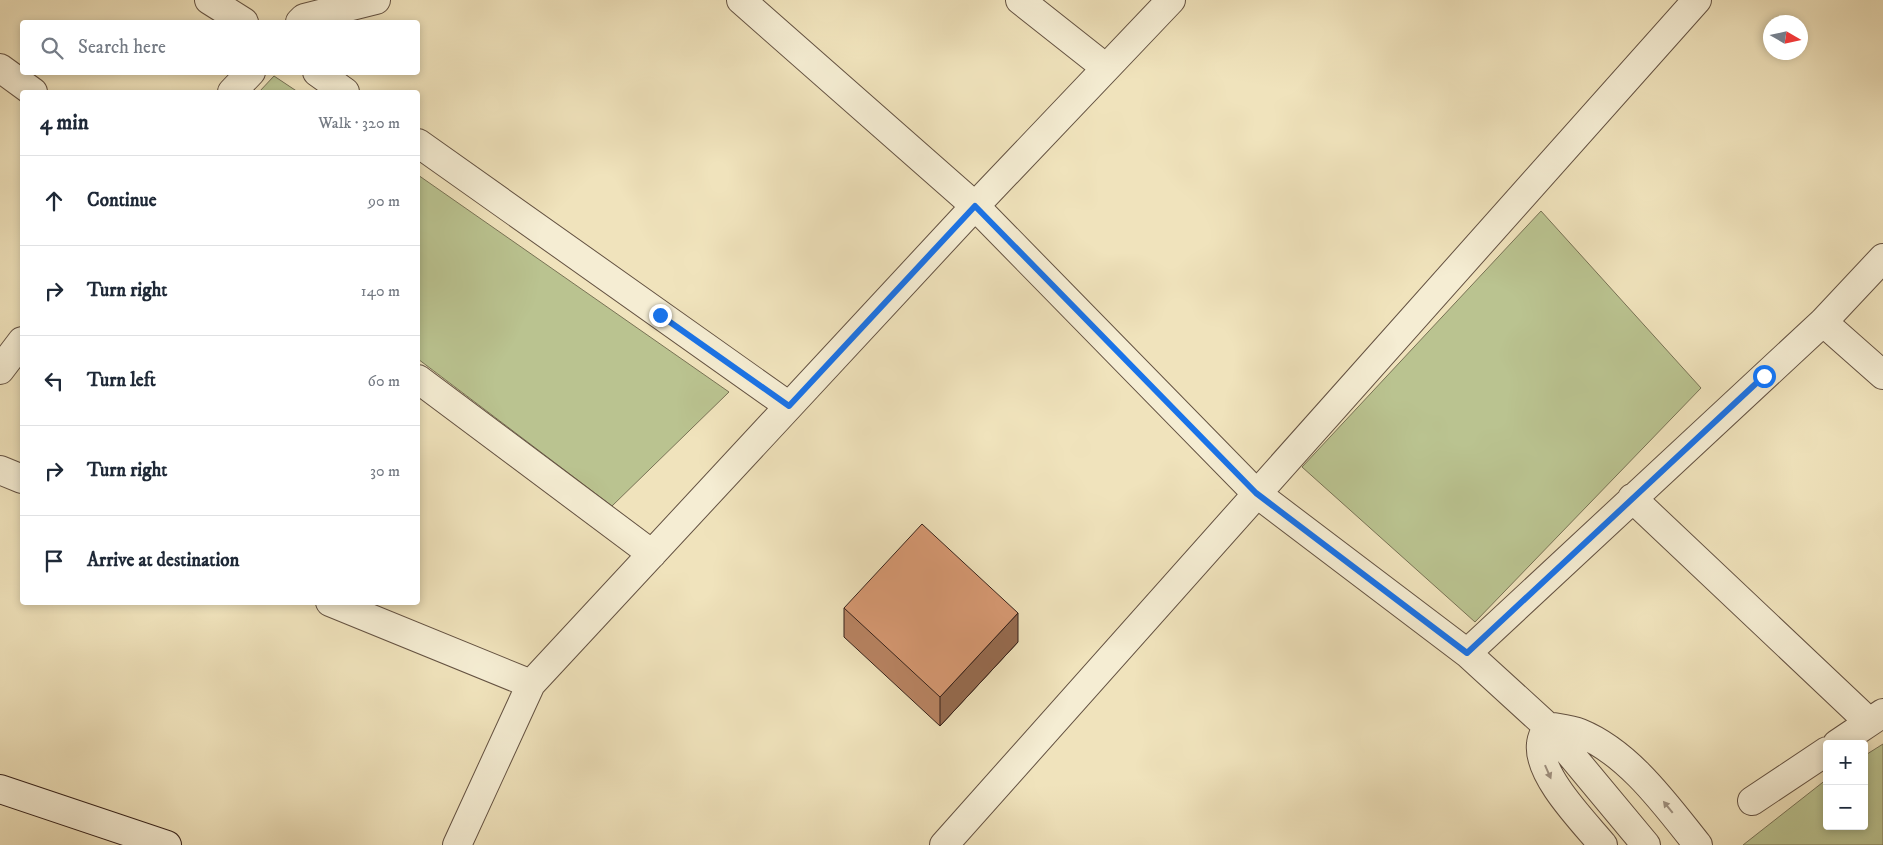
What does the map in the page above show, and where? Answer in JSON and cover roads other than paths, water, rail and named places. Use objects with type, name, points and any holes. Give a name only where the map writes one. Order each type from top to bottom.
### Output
[{"type":"street","points":[[209,0],[241,20]]},
{"type":"street","points":[[302,20],[376,0]]},
{"type":"street","points":[[741,0],[975,206],[1256,493],[1467,653],[1546,726],[1646,845]]},
{"type":"street","points":[[1020,0],[1106,68]]},
{"type":"street","points":[[457,845],[531,684],[975,206],[1171,0]]},
{"type":"street","points":[[944,845],[1697,0]]},
{"type":"street","points":[[0,68],[30,90]]},
{"type":"street","points":[[234,90],[248,75]]},
{"type":"street","points":[[321,75],[342,90]]},
{"type":"street","points":[[420,145],[789,406]]},
{"type":"street","points":[[1467,653],[1822,322],[1883,258]]},
{"type":"street","points":[[1822,322],[1883,375]]},
{"type":"street","points":[[0,370],[20,344]]},
{"type":"street","points":[[420,380],[652,554]]},
{"type":"street","points":[[0,470],[20,478]]},
{"type":"street","points":[[1632,498],[1876,718],[1843,740]]},
{"type":"street","points":[[337,605],[531,684]]},
{"type":"street","points":[[1546,726],[1540,745],[1545,766],[1555,788],[1603,845]]},
{"type":"street","points":[[1546,726],[1579,733],[1605,746],[1660,798],[1698,845]]},
{"type":"street","points":[[1752,801],[1823,754]]},
{"type":"street","points":[[0,789],[167,845]]}]
